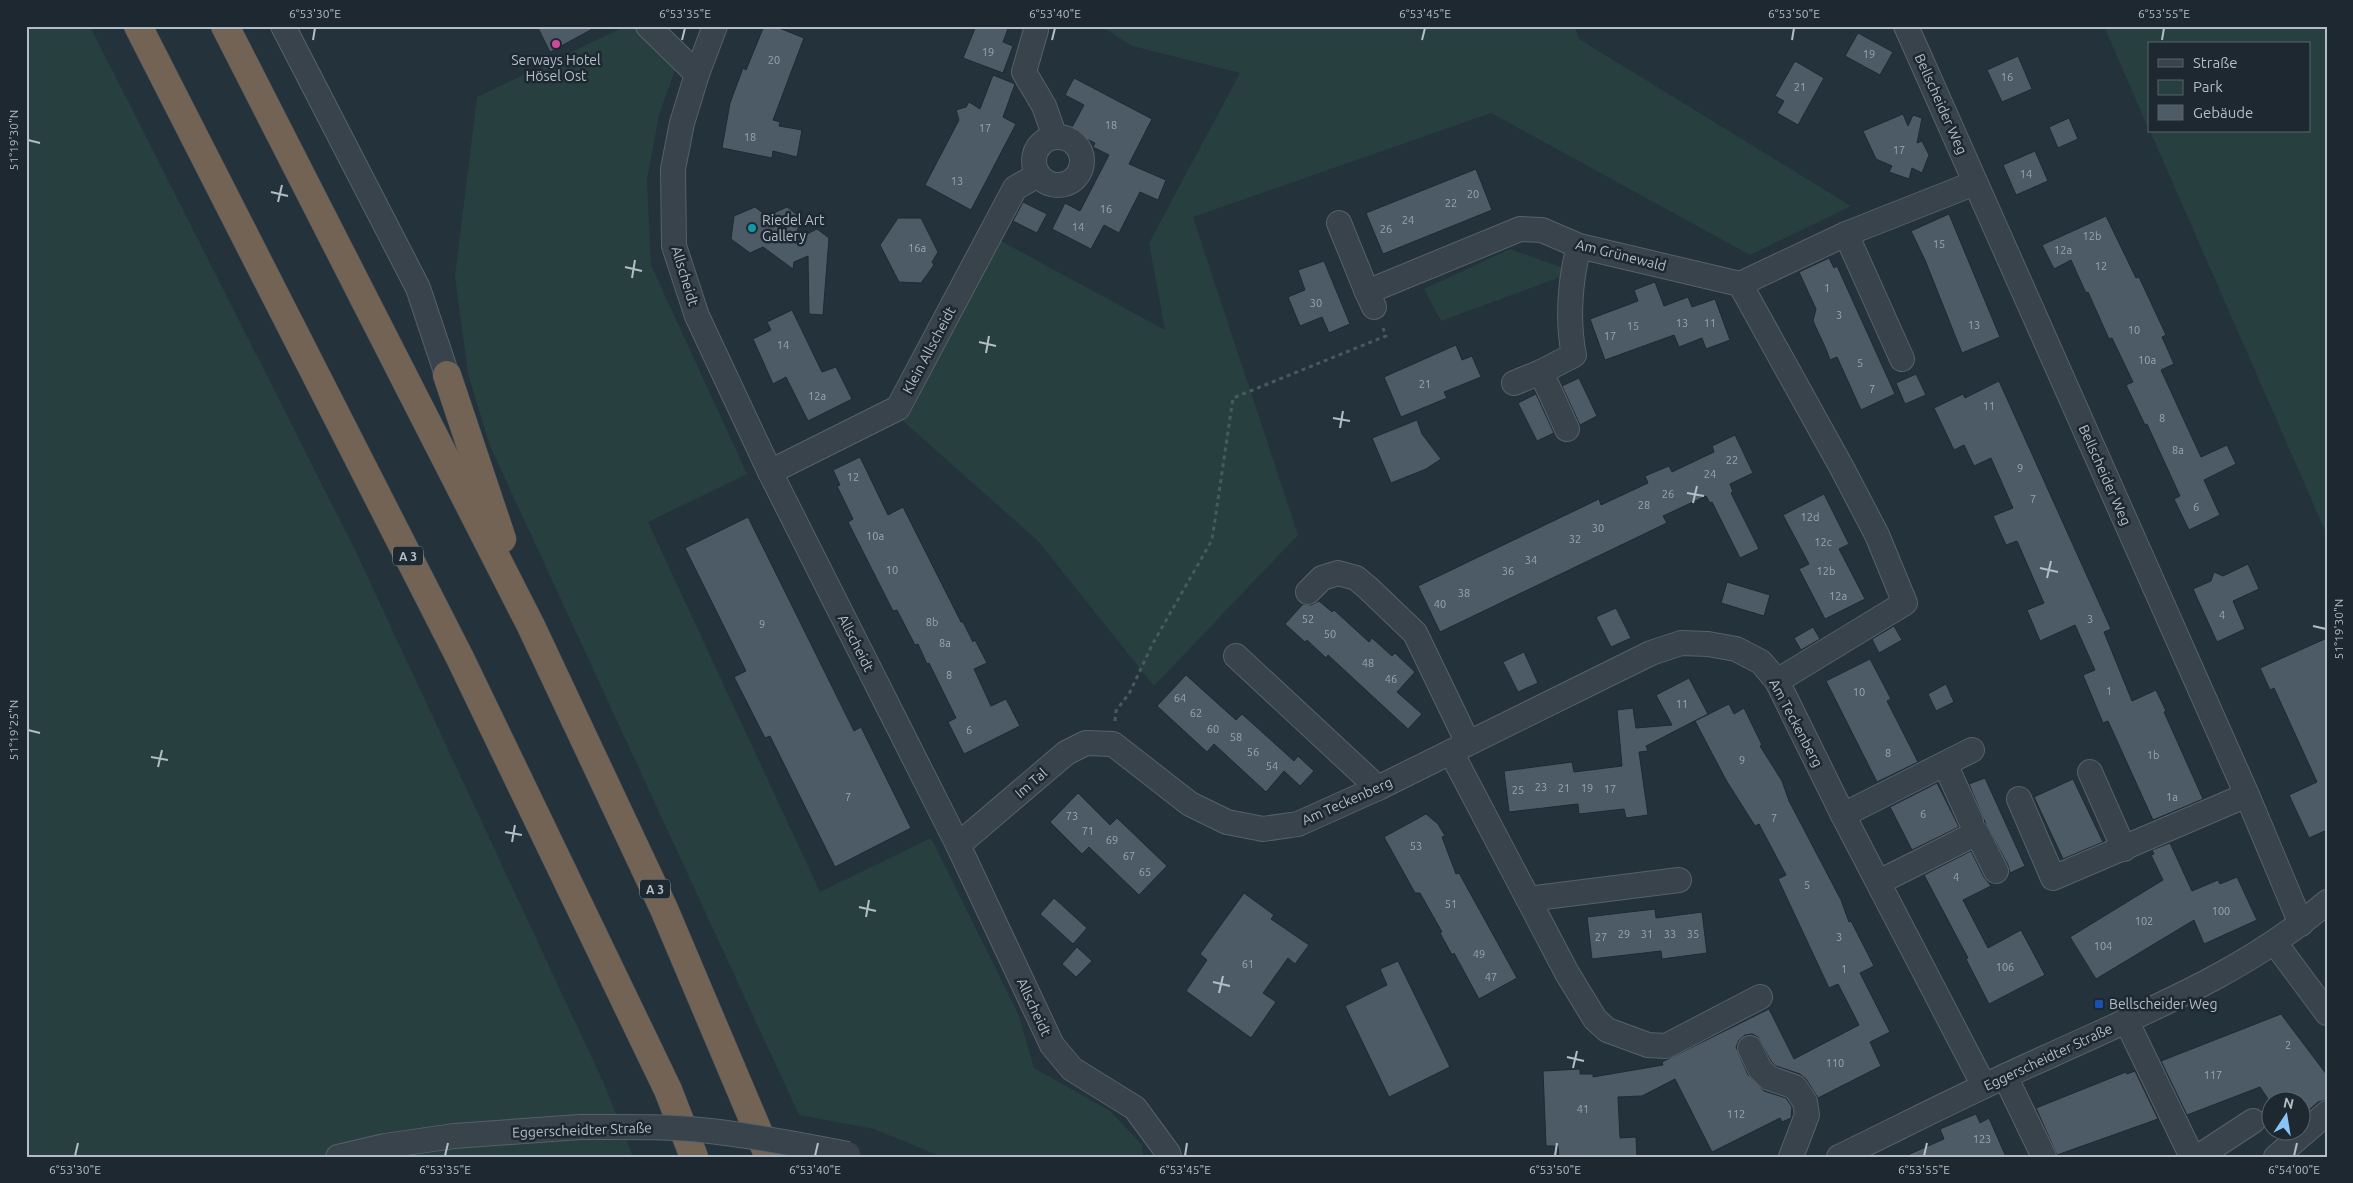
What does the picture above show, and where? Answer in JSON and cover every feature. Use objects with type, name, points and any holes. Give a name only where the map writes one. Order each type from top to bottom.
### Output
[{"type":"highway","name":"A 3","points":[[138,26],[460,658],[668,1090],[694,1157]]},
{"type":"highway","name":"A 3","points":[[225,26],[531,626],[664,909],[770,1157]]},
{"type":"highway","points":[[447,375],[531,626]]},
{"type":"street","points":[[283,26],[418,288],[447,375]]},
{"type":"street","points":[[648,26],[697,74]]},
{"type":"street","name":"Allscheidt","points":[[715,26],[697,74],[682,123],[673,169],[674,246],[697,316],[770,472],[958,845],[1052,1045],[1072,1069],[1136,1108],[1169,1157]]},
{"type":"street","name":"Bellscheider Weg","points":[[1906,26],[2246,795],[2301,924]]},
{"type":"street","points":[[1036,30],[1024,72],[1044,106],[1055,137]]},
{"type":"street","points":[[1055,137],[1067,138],[1076,145],[1082,161],[1080,170],[1075,178],[1065,184],[1053,184],[1038,175],[1034,166],[1036,151],[1044,141],[1055,137]]},
{"type":"street","name":"Klein Allscheidt","points":[[770,472],[898,408],[1015,188],[1038,175]]},
{"type":"street","points":[[1777,681],[1906,604],[1877,535],[1740,284],[1846,234],[1975,183]]},
{"type":"street","points":[[1339,223],[1370,299]]},
{"type":"street","name":"Am Grünewald","points":[[1370,299],[1520,229],[1542,230],[1579,246],[1740,284]]},
{"type":"street","points":[[1846,234],[1902,359]]},
{"type":"street","points":[[1514,383],[1542,372],[1574,354],[1570,338],[1571,314],[1574,266],[1579,246]]},
{"type":"street","points":[[1542,372],[1567,429]]},
{"type":"street","points":[[1308,592],[1322,578],[1338,572],[1356,578],[1415,633],[1460,747],[1528,899],[1567,973],[1595,1019],[1608,1030],[1648,1045],[1666,1046],[1760,997]]},
{"type":"street","name":"Am Teckenberg","points":[[1113,744],[1190,804],[1226,822],[1263,829],[1298,824],[1378,788],[1651,653],[1681,643],[1708,644],[1736,649],[1761,662],[1777,681],[1843,815],[1984,1086]]},
{"type":"street","points":[[1236,656],[1378,788]]},
{"type":"street","name":"Im Tal","points":[[958,845],[1066,753],[1086,743],[1113,744]]},
{"type":"street","points":[[1843,815],[1972,750]]},
{"type":"street","points":[[1945,764],[1971,821]]},
{"type":"street","points":[[2090,772],[2124,849]]},
{"type":"street","points":[[2019,799],[2053,878],[2246,795]]},
{"type":"street","points":[[1879,882],[1977,833],[1996,870]]},
{"type":"street","points":[[1528,899],[1680,880]]},
{"type":"street","name":"Eggerscheidter Straße","points":[[1840,1157],[2004,1076],[2206,984],[2275,942],[2301,924],[2327,902]]},
{"type":"street","points":[[2275,942],[2327,1013]]},
{"type":"street","points":[[2126,1020],[2192,1157]]},
{"type":"street","points":[[1750,1048],[1760,1068],[1769,1078],[1795,1087],[1805,1102],[1807,1115],[1792,1157]]},
{"type":"street","points":[[2004,1076],[2044,1157]]},
{"type":"street","points":[[2276,1157],[2327,1113]]},
{"type":"street","points":[[2198,1157],[2253,1121]]},
{"type":"street","name":"Eggerscheidter Straße","points":[[338,1157],[385,1146],[454,1136],[580,1127],[650,1126],[774,1139],[852,1156]]},
{"type":"path","points":[[1113,744],[1116,711],[1130,692],[1152,645],[1212,540],[1232,398],[1386,336],[1370,299]]},
{"type":"green space","points":[[26,26],[90,26],[356,552],[605,1086],[633,1157],[26,1157]]},
{"type":"green space","points":[[626,26],[655,26],[675,70],[659,115],[647,180],[651,265],[747,474],[648,522],[820,892],[931,838],[1019,1016],[1034,1068],[1110,1111],[1142,1145],[1143,1157],[942,1157],[874,1129],[799,1115],[490,446],[468,374],[455,276],[477,97]]},
{"type":"green space","points":[[1101,26],[1575,26],[1579,39],[1851,206],[1750,255],[1491,113],[1193,217],[1298,535],[1154,686],[1038,541],[903,421],[1001,241],[1165,330],[1149,243],[1240,73],[1132,46]]},
{"type":"green space","points":[[2104,26],[2327,26],[2327,535],[2150,132],[2310,132],[2310,42],[2148,42],[2148,128]]},
{"type":"green space","points":[[1510,249],[1574,272],[1441,321],[1424,289]]},
{"type":"building","name":"Serways Hotel Hösel Ost","points":[[537,26],[598,26],[550,52]]},
{"type":"building","points":[[764,26],[774,26],[804,38],[773,120],[780,122],[779,126],[802,130],[797,157],[773,151],[772,158],[722,148],[730,103],[743,68],[746,70]]},
{"type":"building","points":[[976,26],[1009,26],[1003,42],[1013,46],[1003,73],[963,58]]},
{"type":"building","points":[[1858,33],[1893,52],[1880,75],[1845,56]]},
{"type":"building","points":[[2018,56],[2032,89],[2002,102],[1987,70]]},
{"type":"building","points":[[1795,61],[1824,78],[1798,125],[1777,113],[1784,101],[1775,96]]},
{"type":"building","points":[[993,75],[1015,84],[1003,117],[1016,124],[971,210],[925,185],[959,120],[956,110],[966,107],[969,102],[980,109]]},
{"type":"building","points":[[1074,78],[1152,119],[1129,164],[1166,180],[1158,200],[1140,192],[1119,233],[1104,225],[1091,249],[1052,229],[1065,203],[1080,211],[1109,155],[1093,147],[1095,143],[1070,131],[1084,105],[1065,95]]},
{"type":"building","points":[[1903,114],[1908,126],[1913,115],[1922,118],[1917,143],[1922,141],[1929,155],[1922,173],[1912,168],[1909,179],[1889,172],[1892,166],[1876,159],[1863,131]]},
{"type":"building","points":[[2069,118],[2078,139],[2058,148],[2049,127]]},
{"type":"building","points":[[2035,151],[2048,181],[2016,195],[2003,165]]},
{"type":"building","points":[[1476,169],[1492,210],[1383,254],[1366,213]]},
{"type":"building","points":[[1023,202],[1047,214],[1037,233],[1013,221]]},
{"type":"building","points":[[755,207],[767,216],[787,207],[799,216],[797,239],[817,229],[829,238],[823,315],[809,314],[808,256],[794,262],[793,269],[763,247],[750,253],[731,239],[734,216]]},
{"type":"building","points":[[1949,214],[2000,337],[1962,353],[1925,260],[1911,231]]},
{"type":"building","points":[[2106,216],[2136,278],[2139,277],[2166,335],[2162,337],[2174,364],[2161,370],[2201,457],[2227,445],[2236,464],[2204,480],[2220,515],[2189,530],[2174,499],[2180,496],[2147,424],[2145,425],[2126,385],[2133,382],[2112,338],[2109,339],[2071,260],[2054,269],[2042,245]]},
{"type":"building","points":[[898,218],[921,218],[938,252],[932,262],[934,265],[921,283],[899,282],[880,245]]},
{"type":"building","points":[[1829,258],[1834,268],[1837,266],[1895,394],[1861,410],[1837,357],[1830,360],[1813,321],[1816,309],[1799,272]]},
{"type":"building","points":[[1324,261],[1350,324],[1329,333],[1322,317],[1300,326],[1288,297],[1305,290],[1298,270]]},
{"type":"building","points":[[1655,282],[1664,306],[1688,297],[1692,307],[1715,299],[1730,340],[1706,349],[1702,338],[1679,347],[1674,335],[1605,360],[1590,319],[1638,301],[1634,290]]},
{"type":"building","points":[[792,310],[822,372],[836,367],[852,399],[808,421],[786,377],[773,384],[753,339],[771,330],[767,322]]},
{"type":"building","points":[[1456,345],[1462,360],[1472,356],[1481,377],[1444,392],[1447,398],[1401,417],[1384,377]]},
{"type":"building","points":[[1916,374],[1926,395],[1905,404],[1896,383]]},
{"type":"building","points":[[1579,378],[1597,416],[1580,425],[1562,386]]},
{"type":"building","points":[[1999,381],[2111,629],[2104,632],[2132,701],[2156,690],[2203,799],[2153,820],[2108,721],[2103,723],[2083,675],[2095,670],[2075,625],[2040,641],[2027,610],[2044,603],[2017,541],[2006,545],[1993,516],[2013,508],[1991,458],[1974,466],[1964,445],[1954,450],[1934,408],[1963,394],[1965,398]]},
{"type":"building","points":[[1536,394],[1554,433],[1537,441],[1518,403]]},
{"type":"building","points":[[1417,420],[1422,434],[1441,459],[1426,469],[1391,483],[1372,438]]},
{"type":"building","points":[[1735,435],[1753,473],[1730,484],[1733,492],[1731,493],[1759,549],[1740,558],[1712,502],[1710,503],[1706,496],[1663,516],[1667,523],[1440,632],[1418,586],[1599,499],[1601,505],[1648,483],[1645,476],[1669,466],[1672,472],[1714,452],[1712,446]]},
{"type":"building","points":[[860,457],[888,515],[903,507],[961,622],[963,622],[973,642],[975,640],[987,663],[974,669],[991,706],[1006,699],[1020,726],[964,754],[948,722],[956,718],[929,663],[927,664],[918,644],[915,645],[897,610],[893,611],[848,522],[853,519],[837,486],[840,485],[833,470]]},
{"type":"building","points":[[1824,494],[1849,544],[1839,549],[1865,599],[1825,619],[1799,569],[1809,564],[1783,515]]},
{"type":"building","points":[[748,517],[854,731],[861,727],[911,828],[835,867],[770,736],[765,738],[734,677],[746,671],[685,548]]},
{"type":"building","points":[[2248,564],[2259,589],[2233,601],[2245,629],[2217,642],[2193,589],[2211,581],[2214,572],[2223,576]]},
{"type":"building","points":[[1727,582],[1770,595],[1764,616],[1721,603]]},
{"type":"building","points":[[1319,601],[1332,612],[1334,610],[1369,642],[1372,638],[1392,656],[1395,653],[1415,672],[1397,692],[1422,714],[1408,729],[1328,655],[1326,658],[1307,640],[1305,642],[1285,624],[1303,604],[1311,605]]},
{"type":"building","points":[[1616,608],[1631,638],[1611,647],[1596,617]]},
{"type":"building","points":[[1894,626],[1902,640],[1879,653],[1872,639]]},
{"type":"building","points":[[1813,627],[1820,639],[1801,650],[1794,638]]},
{"type":"building","points":[[2327,638],[2327,830],[2309,838],[2289,795],[2317,782],[2274,688],[2270,690],[2260,668]]},
{"type":"building","points":[[1524,652],[1538,683],[1518,692],[1503,662]]},
{"type":"building","points":[[1870,659],[1891,699],[1887,701],[1918,762],[1877,782],[1826,681]]},
{"type":"building","points":[[1186,675],[1236,720],[1242,714],[1294,761],[1298,756],[1314,771],[1300,786],[1284,771],[1266,792],[1214,744],[1207,752],[1157,706]]},
{"type":"building","points":[[1689,678],[1708,714],[1646,746],[1648,751],[1639,752],[1648,815],[1626,818],[1624,809],[1579,814],[1578,804],[1509,812],[1504,771],[1572,762],[1574,772],[1622,766],[1617,710],[1633,708],[1636,728],[1672,725],[1656,695]]},
{"type":"building","points":[[1946,684],[1954,702],[1936,711],[1928,694]]},
{"type":"building","points":[[1729,704],[1734,714],[1744,708],[1762,745],[1760,746],[1782,781],[1789,801],[1841,900],[1849,922],[1851,921],[1874,966],[1860,973],[1890,1032],[1870,1042],[1881,1066],[1818,1098],[1806,1079],[1800,1074],[1776,1066],[1771,1061],[1758,1037],[1752,1034],[1745,1035],[1739,1040],[1736,1047],[1748,1075],[1764,1091],[1786,1098],[1792,1107],[1791,1118],[1782,1122],[1780,1118],[1712,1152],[1675,1079],[1642,1096],[1618,1097],[1620,1138],[1636,1137],[1637,1157],[1559,1157],[1558,1146],[1546,1146],[1543,1071],[1580,1069],[1580,1074],[1593,1074],[1593,1077],[1663,1065],[1662,1062],[1769,1009],[1794,1059],[1859,1025],[1838,984],[1829,988],[1778,879],[1786,875],[1759,824],[1755,826],[1726,780],[1695,721]]},
{"type":"building","points":[[1985,778],[2025,866],[2010,873],[2008,865],[1985,822],[1969,784]]},
{"type":"building","points":[[2073,779],[2103,842],[2063,859],[2034,797]]},
{"type":"building","points":[[1937,783],[1959,827],[1912,850],[1890,807]]},
{"type":"building","points":[[1078,793],[1110,825],[1117,818],[1167,866],[1139,895],[1089,847],[1082,854],[1050,822]]},
{"type":"building","points":[[1426,814],[1438,824],[1445,836],[1442,837],[1456,874],[1459,873],[1517,978],[1479,999],[1454,953],[1452,955],[1440,933],[1442,932],[1420,893],[1415,893],[1384,837]]},
{"type":"building","points":[[2170,843],[2192,891],[2218,880],[2220,884],[2237,877],[2257,920],[2204,944],[2194,920],[2096,979],[2070,937],[2163,880],[2151,855],[2154,854],[2152,850]]},
{"type":"building","points":[[1971,851],[1984,877],[1991,886],[1963,900],[1988,948],[2021,930],[2045,975],[1989,1004],[1966,959],[1968,958],[1924,875]]},
{"type":"building","points":[[1244,893],[1274,915],[1271,919],[1309,945],[1295,964],[1288,958],[1263,993],[1276,1002],[1251,1038],[1186,991],[1207,960],[1200,954]]},
{"type":"building","points":[[1054,898],[1087,928],[1073,944],[1040,914]]},
{"type":"building","points":[[1655,909],[1656,918],[1702,912],[1707,953],[1662,959],[1661,951],[1592,959],[1587,917]]},
{"type":"building","points":[[1077,947],[1092,961],[1076,977],[1062,964]]},
{"type":"building","points":[[1398,961],[1450,1067],[1389,1097],[1345,1006],[1387,985],[1380,969]]},
{"type":"building","points":[[2281,1014],[2327,1075],[2327,1100],[2318,1102],[2310,1109],[2310,1090],[2262,1090],[2260,1087],[2187,1115],[2161,1061]]},
{"type":"building","points":[[2135,1071],[2158,1119],[2057,1155],[2036,1108],[2126,1072],[2127,1074]]},
{"type":"building","points":[[1976,1114],[1980,1123],[1989,1118],[2006,1157],[1903,1157],[1944,1139],[1940,1129]]},
{"type":"place","name":"Serways Hotel Hösel Ost","points":[[556,44]]},
{"type":"place","name":"Riedel Art Gallery","points":[[752,228]]},
{"type":"place","name":"Bellscheider Weg","points":[[2099,1004]]}]
